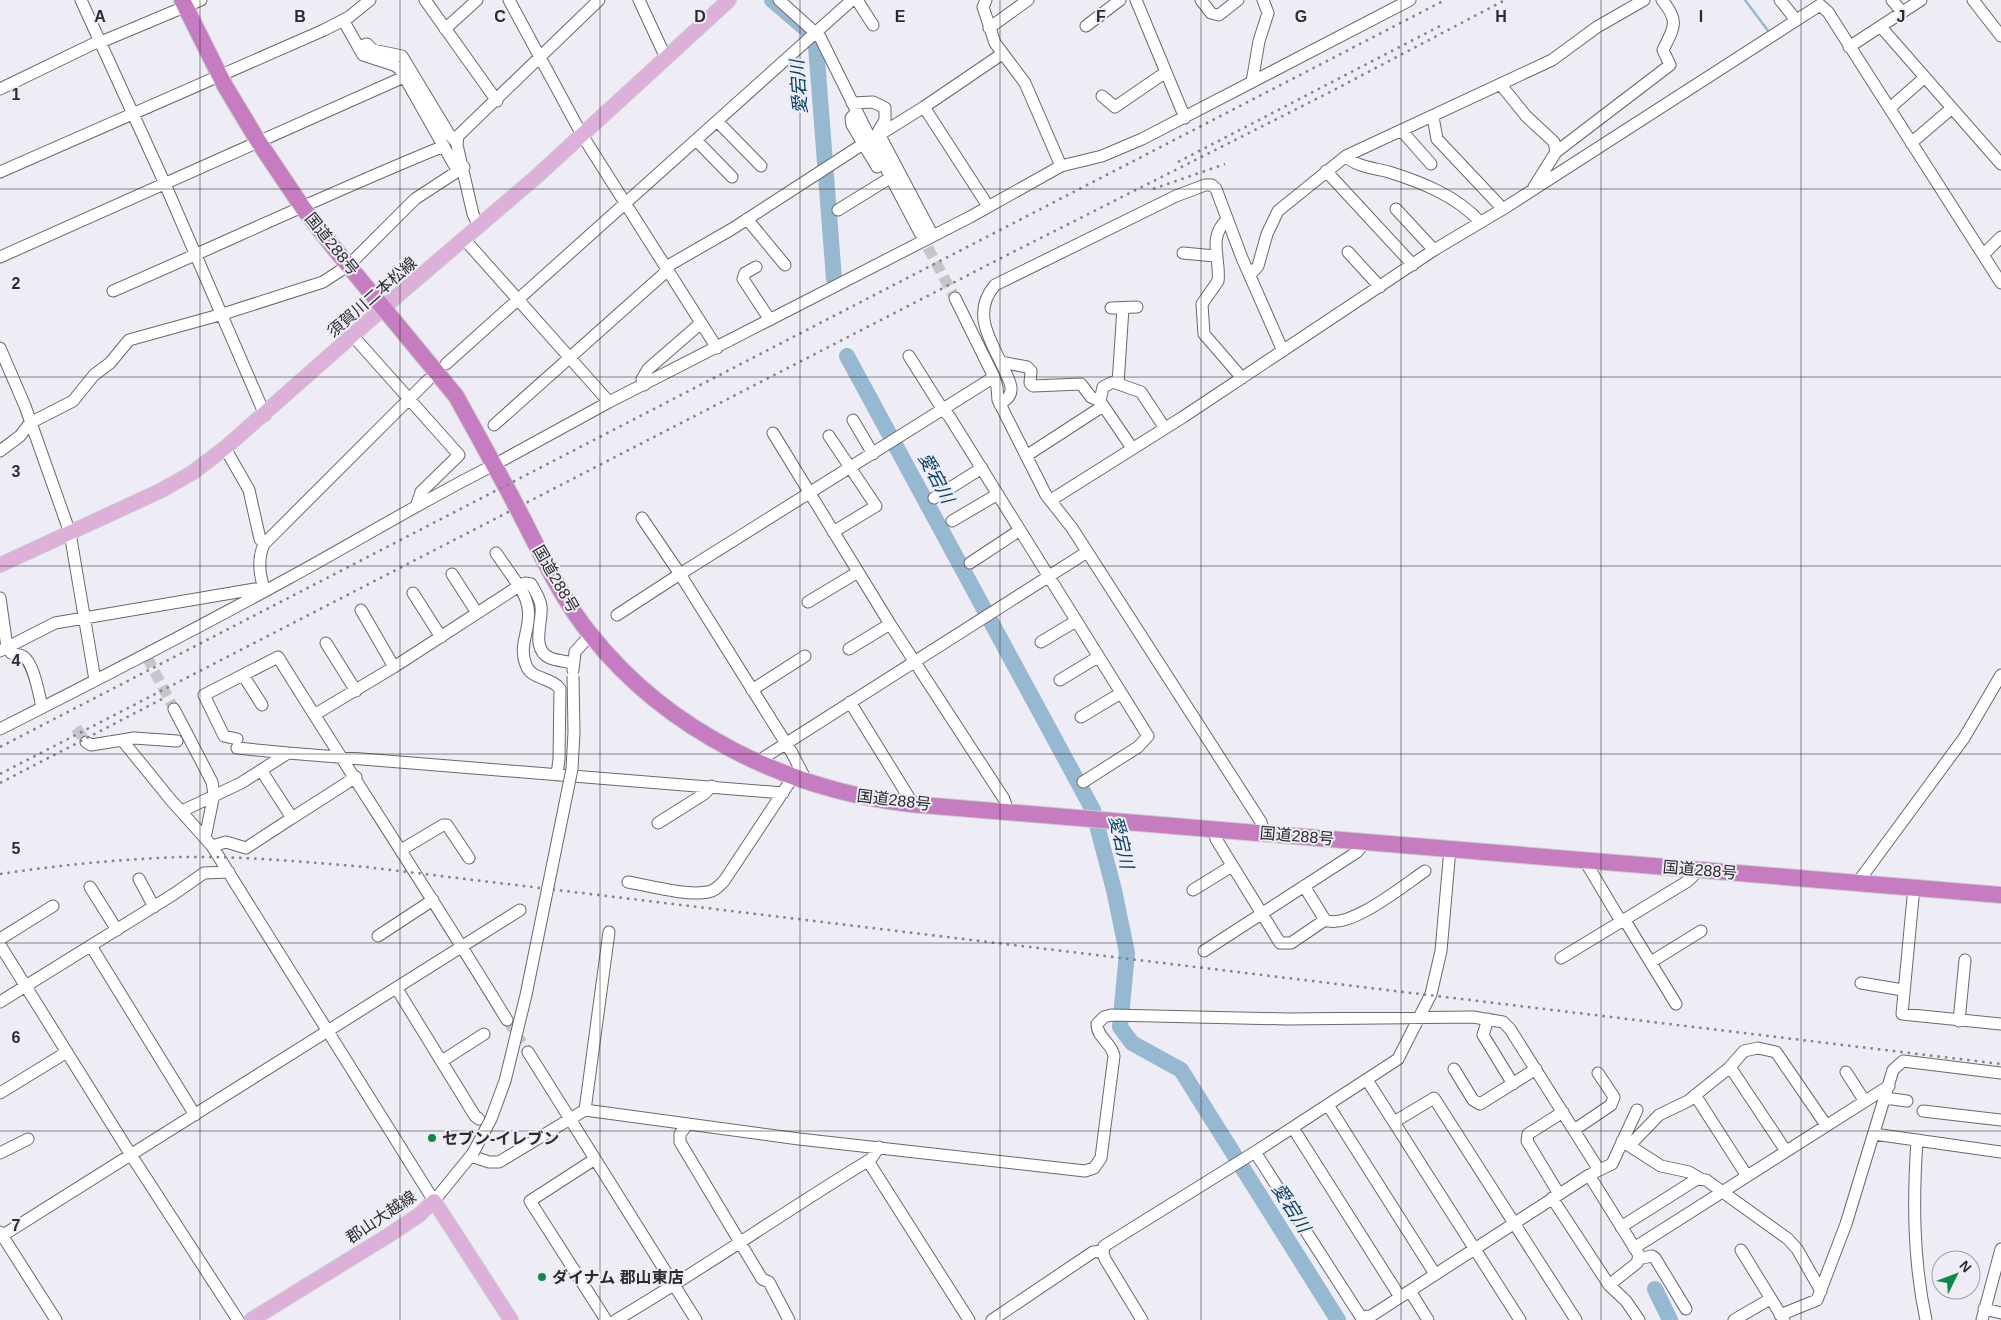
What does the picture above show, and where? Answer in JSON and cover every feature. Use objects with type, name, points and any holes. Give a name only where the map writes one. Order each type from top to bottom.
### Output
[{"type":"highway","name":"国道288号","points":[[184,3],[220,74],[258,141],[303,208],[456,396],[561,592],[590,635],[629,675],[658,700],[702,732],[757,762],[800,779],[847,794],[910,804],[2001,895]]},
{"type":"main road","name":"須賀川二本松線","points":[[0,565],[160,491],[192,472],[225,448],[265,415],[384,308],[480,227],[729,0]]},
{"type":"main road","name":"郡山大越線","points":[[251,1320],[389,1235],[419,1215],[434,1201],[510,1320]]},
{"type":"street","points":[[81,0],[134,112],[265,415]]},
{"type":"street","points":[[0,89],[184,3],[201,0]]},
{"type":"street","points":[[0,172],[344,20],[370,0]]},
{"type":"street","points":[[425,0],[497,101]]},
{"type":"street","points":[[445,29],[476,0]]},
{"type":"street","points":[[509,0],[582,135],[717,348]]},
{"type":"street","points":[[480,227],[473,214],[460,168],[458,136],[497,101],[599,0]]},
{"type":"street","points":[[640,0],[666,58]]},
{"type":"street","points":[[778,0],[816,33],[827,49],[854,107],[933,236]]},
{"type":"street","points":[[446,364],[852,0]]},
{"type":"street","points":[[857,0],[873,25]]},
{"type":"street","points":[[989,28],[1028,0]]},
{"type":"street","points":[[1086,26],[1120,0]]},
{"type":"street","points":[[1136,0],[1185,118]]},
{"type":"street","points":[[1201,0],[1212,14],[1220,15],[1238,0]]},
{"type":"street","points":[[1252,82],[1259,41],[1268,12],[1263,0]]},
{"type":"street","points":[[503,460],[609,402],[770,320],[920,238],[933,236],[1061,166],[1102,156],[1185,118],[1410,0]]},
{"type":"street","points":[[1250,275],[1258,266],[1267,234],[1278,211],[1346,156],[1552,60],[1597,27],[1644,0]]},
{"type":"street","points":[[1533,188],[1556,152],[1670,65],[1663,50],[1674,26],[1674,18],[1662,0]]},
{"type":"street","points":[[1780,0],[1796,20]]},
{"type":"street","points":[[1892,0],[1902,12]]},
{"type":"street","points":[[1849,47],[1921,0]]},
{"type":"street","points":[[1973,0],[2001,36]]},
{"type":"street","points":[[984,1],[989,28],[1002,54],[1025,83],[1061,166]]},
{"type":"street","points":[[1051,500],[1242,378],[1434,250],[1503,209],[1820,5],[1823,6],[1890,108],[2001,283]]},
{"type":"street","points":[[344,20],[358,47],[367,58],[394,64],[404,77],[444,146],[460,168]]},
{"type":"street","points":[[1881,27],[2001,164]]},
{"type":"street","points":[[358,47],[367,44],[373,50],[402,56],[449,134],[457,143]]},
{"type":"street","points":[[494,425],[571,358],[667,268],[872,137],[924,107],[1002,54]]},
{"type":"street","points":[[1102,96],[1115,107],[1166,72]]},
{"type":"street","points":[[0,257],[404,77]]},
{"type":"street","points":[[1890,108],[1924,78]]},
{"type":"street","points":[[1501,85],[1526,116],[1554,142],[1556,152]]},
{"type":"street","points":[[854,107],[873,102],[886,108],[886,118],[872,137]]},
{"type":"street","points":[[924,107],[988,206]]},
{"type":"street","points":[[1911,143],[1951,109]]},
{"type":"street","points":[[1433,117],[1437,139],[1503,209]]},
{"type":"street","points":[[717,121],[761,166]]},
{"type":"street","points":[[1400,130],[1430,164]]},
{"type":"street","points":[[872,137],[885,181],[920,238]]},
{"type":"street","points":[[872,137],[920,238]]},
{"type":"street","points":[[696,140],[732,177]]},
{"type":"street","points":[[113,291],[303,208],[358,181],[444,146]]},
{"type":"street","points":[[1346,156],[1360,164],[1428,186],[1460,204],[1480,222]]},
{"type":"street","points":[[0,451],[20,436],[30,423],[73,401],[94,375],[110,363],[129,340],[222,314],[323,282],[349,265],[415,199],[460,168]]},
{"type":"street","points":[[1326,171],[1413,265]]},
{"type":"street","points":[[838,210],[885,181]]},
{"type":"street","points":[[1000,405],[1009,397],[1012,391],[985,326],[982,309],[986,297],[1001,281],[1065,249],[1100,235],[1176,196],[1204,185],[1215,186],[1227,220],[1283,351]]},
{"type":"street","points":[[1396,209],[1434,250]]},
{"type":"street","points":[[746,219],[785,264]]},
{"type":"street","points":[[1227,220],[1219,231],[1215,256],[1218,281],[1202,304],[1202,326],[1204,334],[1242,378]]},
{"type":"street","points":[[1987,251],[2001,237]]},
{"type":"street","points":[[465,240],[609,402]]},
{"type":"street","points":[[1348,252],[1380,287]]},
{"type":"street","points":[[1183,253],[1215,256]]},
{"type":"street","points":[[756,266],[745,273],[743,279],[770,320]]},
{"type":"street","points":[[955,298],[994,377],[1000,405],[1046,495],[1086,552],[1216,750],[1261,822],[1264,833]]},
{"type":"street","points":[[1118,384],[1117,308],[1137,307]]},
{"type":"street","points":[[644,385],[642,379],[648,368],[701,323]]},
{"type":"street","points":[[353,336],[459,455],[420,492],[417,504]]},
{"type":"street","points":[[0,348],[30,423],[70,533],[86,618],[95,680]]},
{"type":"street","points":[[909,356],[982,468],[1147,738],[1083,782]]},
{"type":"street","points":[[1001,362],[1028,367],[1031,371],[1030,383],[1033,386],[1081,384],[1091,397],[1101,403],[1132,448]]},
{"type":"street","points":[[617,615],[808,492],[873,454],[994,377]]},
{"type":"street","points":[[265,591],[260,579],[259,561],[264,544],[428,380]]},
{"type":"street","points":[[1026,456],[1101,403],[1103,387],[1113,382],[1141,392],[1164,427]]},
{"type":"street","points":[[853,420],[873,454]]},
{"type":"street","points":[[773,433],[890,624],[1004,799],[1008,812]]},
{"type":"street","points":[[829,436],[876,506],[833,532]]},
{"type":"street","points":[[225,448],[249,490],[260,539],[264,544]]},
{"type":"street","points":[[934,498],[982,468]]},
{"type":"street","points":[[0,729],[95,680],[147,656],[417,504],[486,470]]},
{"type":"street","points":[[952,521],[998,494]]},
{"type":"street","points":[[628,882],[693,892],[707,893],[716,889],[724,881],[783,792],[800,779],[785,742],[680,574],[642,518]]},
{"type":"street","points":[[970,563],[1020,530]]},
{"type":"street","points":[[757,762],[785,742],[915,662],[1086,552]]},
{"type":"street","points":[[496,553],[528,598],[530,609],[524,653],[526,666],[533,674],[557,685],[560,689],[557,774]]},
{"type":"street","points":[[808,602],[858,572]]},
{"type":"street","points":[[452,574],[477,613]]},
{"type":"street","points":[[314,715],[356,691],[525,582],[531,584],[541,603],[540,649],[550,658],[573,663]]},
{"type":"street","points":[[4,649],[55,623],[255,589],[265,591]]},
{"type":"street","points":[[413,593],[440,636]]},
{"type":"street","points":[[0,598],[4,649]]},
{"type":"street","points":[[361,610],[394,667]]},
{"type":"street","points":[[1041,642],[1076,621]]},
{"type":"street","points":[[849,649],[890,624]]},
{"type":"street","points":[[122,740],[209,842],[434,1201],[472,1155],[491,1119],[505,1081],[562,824],[572,760],[574,732],[573,663],[576,652],[590,635]]},
{"type":"street","points":[[326,643],[356,691]]},
{"type":"street","points":[[4,649],[23,656],[27,660],[35,680],[42,708]]},
{"type":"street","points":[[752,690],[805,656]]},
{"type":"street","points":[[507,1020],[356,777],[340,758],[278,657],[204,695],[224,736],[237,743],[288,753],[340,758],[783,792]]},
{"type":"street","points":[[1060,680],[1098,657]]},
{"type":"street","points":[[243,675],[262,705]]},
{"type":"street","points":[[1858,882],[1964,738],[2001,676]]},
{"type":"street","points":[[1081,717],[1121,693]]},
{"type":"street","points":[[850,702],[908,796],[910,804]]},
{"type":"street","points":[[174,709],[206,769],[214,794],[209,842]]},
{"type":"street","points":[[86,742],[92,745],[134,738],[177,741]]},
{"type":"street","points":[[182,811],[214,794],[224,792],[288,753]]},
{"type":"street","points":[[260,770],[292,818]]},
{"type":"street","points":[[209,842],[226,842],[246,848],[356,777]]},
{"type":"street","points":[[658,823],[704,794],[712,786]]},
{"type":"street","points":[[401,850],[443,825],[447,825],[469,858]]},
{"type":"street","points":[[1214,829],[1216,839],[1277,941],[1283,944],[1291,943],[1325,920]]},
{"type":"street","points":[[1204,951],[1356,852],[1365,842]]},
{"type":"street","points":[[992,1320],[1093,1252],[1103,1250],[1110,1242],[1293,1128],[1398,1059],[1431,994],[1441,951],[1450,849]]},
{"type":"street","points":[[1585,861],[1619,918],[1623,920],[1651,962],[1676,1004]]},
{"type":"street","points":[[1193,890],[1232,866]]},
{"type":"street","points":[[1560,958],[1688,881],[1699,870]]},
{"type":"street","points":[[1304,886],[1325,920],[1338,923],[1359,914],[1425,871]]},
{"type":"street","points":[[0,1002],[154,907],[204,873],[229,872]]},
{"type":"street","points":[[139,879],[154,907]]},
{"type":"street","points":[[90,887],[117,930]]},
{"type":"street","points":[[1914,887],[1901,1012],[1904,1016],[2001,1024]]},
{"type":"street","points":[[378,936],[433,900]]},
{"type":"street","points":[[0,939],[53,906]]},
{"type":"street","points":[[56,1320],[1,1235],[196,1115],[520,910]]},
{"type":"street","points":[[585,1110],[608,932]]},
{"type":"street","points":[[1651,962],[1701,932]]},
{"type":"street","points":[[0,945],[131,1155],[238,1320]]},
{"type":"street","points":[[91,946],[196,1115]]},
{"type":"street","points":[[1959,1021],[1965,960]]},
{"type":"street","points":[[1862,983],[1903,990]]},
{"type":"street","points":[[397,988],[475,1116],[479,1119]]},
{"type":"street","points":[[472,1155],[488,1162],[500,1162],[585,1110],[1078,1171],[1090,1170],[1100,1158],[1114,1056],[1110,1046],[1098,1031],[1099,1021],[1107,1016],[1288,1019],[1488,1019],[1506,1024],[1536,1069],[1574,1130],[1621,1227],[1636,1253],[1637,1263],[1609,1285]]},
{"type":"street","points":[[1488,1019],[1483,1035],[1513,1084]]},
{"type":"street","points":[[442,1061],[484,1034]]},
{"type":"street","points":[[1626,1143],[1660,1115],[1681,1105],[1695,1095],[1730,1067],[1744,1051],[1751,1048],[1776,1052],[1826,1125]]},
{"type":"street","points":[[0,1093],[67,1052]]},
{"type":"street","points":[[528,1052],[696,1320]]},
{"type":"street","points":[[1741,1250],[1782,1318],[1817,1300],[1846,1224],[1893,1070],[1903,1060],[2001,1073]]},
{"type":"street","points":[[1730,1067],[1786,1151]]},
{"type":"street","points":[[1454,1069],[1473,1100],[1480,1104],[1536,1069]]},
{"type":"street","points":[[1846,1072],[1864,1100]]},
{"type":"street","points":[[1574,1130],[1611,1106],[1614,1096],[1598,1073]]},
{"type":"street","points":[[1367,1080],[1520,1320]]},
{"type":"street","points":[[1636,1253],[1723,1191],[1864,1100],[1889,1086]]},
{"type":"street","points":[[1695,1095],[1747,1176]]},
{"type":"street","points":[[1394,1122],[1434,1098],[1576,1320]]},
{"type":"street","points":[[1885,1098],[1907,1101]]},
{"type":"street","points":[[1328,1105],[1435,1274]]},
{"type":"street","points":[[1255,1152],[1361,1317],[1371,1316],[1556,1196],[1612,1164],[1626,1143],[1637,1110]]},
{"type":"street","points":[[1923,1111],[2001,1120]]},
{"type":"street","points":[[1563,1112],[1528,1134],[1527,1141],[1556,1196],[1609,1285],[1626,1300],[1638,1320]]},
{"type":"street","points":[[688,1124],[680,1134],[680,1142],[762,1279],[769,1282],[788,1320]]},
{"type":"street","points":[[1293,1128],[1405,1294],[1428,1320]]},
{"type":"street","points":[[1874,1134],[2001,1152]]},
{"type":"street","points":[[0,1153],[28,1138]]},
{"type":"street","points":[[1917,1140],[1914,1180],[1915,1256],[1926,1320]]},
{"type":"street","points":[[1626,1143],[1661,1166],[1689,1172],[1723,1191],[1778,1230],[1793,1244],[1821,1291]]},
{"type":"street","points":[[616,1320],[741,1242],[798,1203],[868,1161],[877,1154],[879,1147]]},
{"type":"street","points":[[595,1159],[530,1201],[606,1320]]},
{"type":"street","points":[[868,1161],[969,1320]]},
{"type":"street","points":[[1621,1227],[1701,1179]]},
{"type":"street","points":[[2001,1249],[1983,1314],[2001,1313]]},
{"type":"street","points":[[1103,1250],[1105,1259],[1142,1320]]},
{"type":"street","points":[[1636,1253],[1655,1258],[1686,1309]]},
{"type":"street","points":[[1734,1320],[1770,1299]]},
{"type":"waterway","name":"愛宕川","points":[[772,0],[807,30],[816,46],[834,279]]},
{"type":"waterway","points":[[1745,0],[1769,32]]},
{"type":"waterway","name":"愛宕川","points":[[847,356],[1093,810],[1114,890],[1127,953],[1120,1027],[1132,1043],[1181,1070],[1338,1320]]},
{"type":"waterway","points":[[1655,1289],[1670,1320]]},
{"type":"tunnel","points":[[920,233],[955,298]]},
{"type":"tunnel","points":[[147,657],[174,709]]},
{"type":"tunnel","points":[[76,728],[86,742]]},
{"type":"tunnel","points":[[507,1020],[528,1052]]},
{"type":"railway","points":[[0,747],[1445,0]]},
{"type":"railway","points":[[0,774],[1009,254],[1334,90],[1505,0]]},
{"type":"railway","points":[[1178,162],[1440,26]]},
{"type":"railway","points":[[1153,189],[1225,164]]},
{"type":"railway","points":[[0,783],[164,698]]},
{"type":"railway","points":[[0,874],[91,863],[182,857],[251,858],[366,867],[2001,1064]]},
{"type":"place","name":"セブン-イレブン","points":[[432,1138]]},
{"type":"place","name":"ダイナム 郡山東店","points":[[542,1277]]}]
